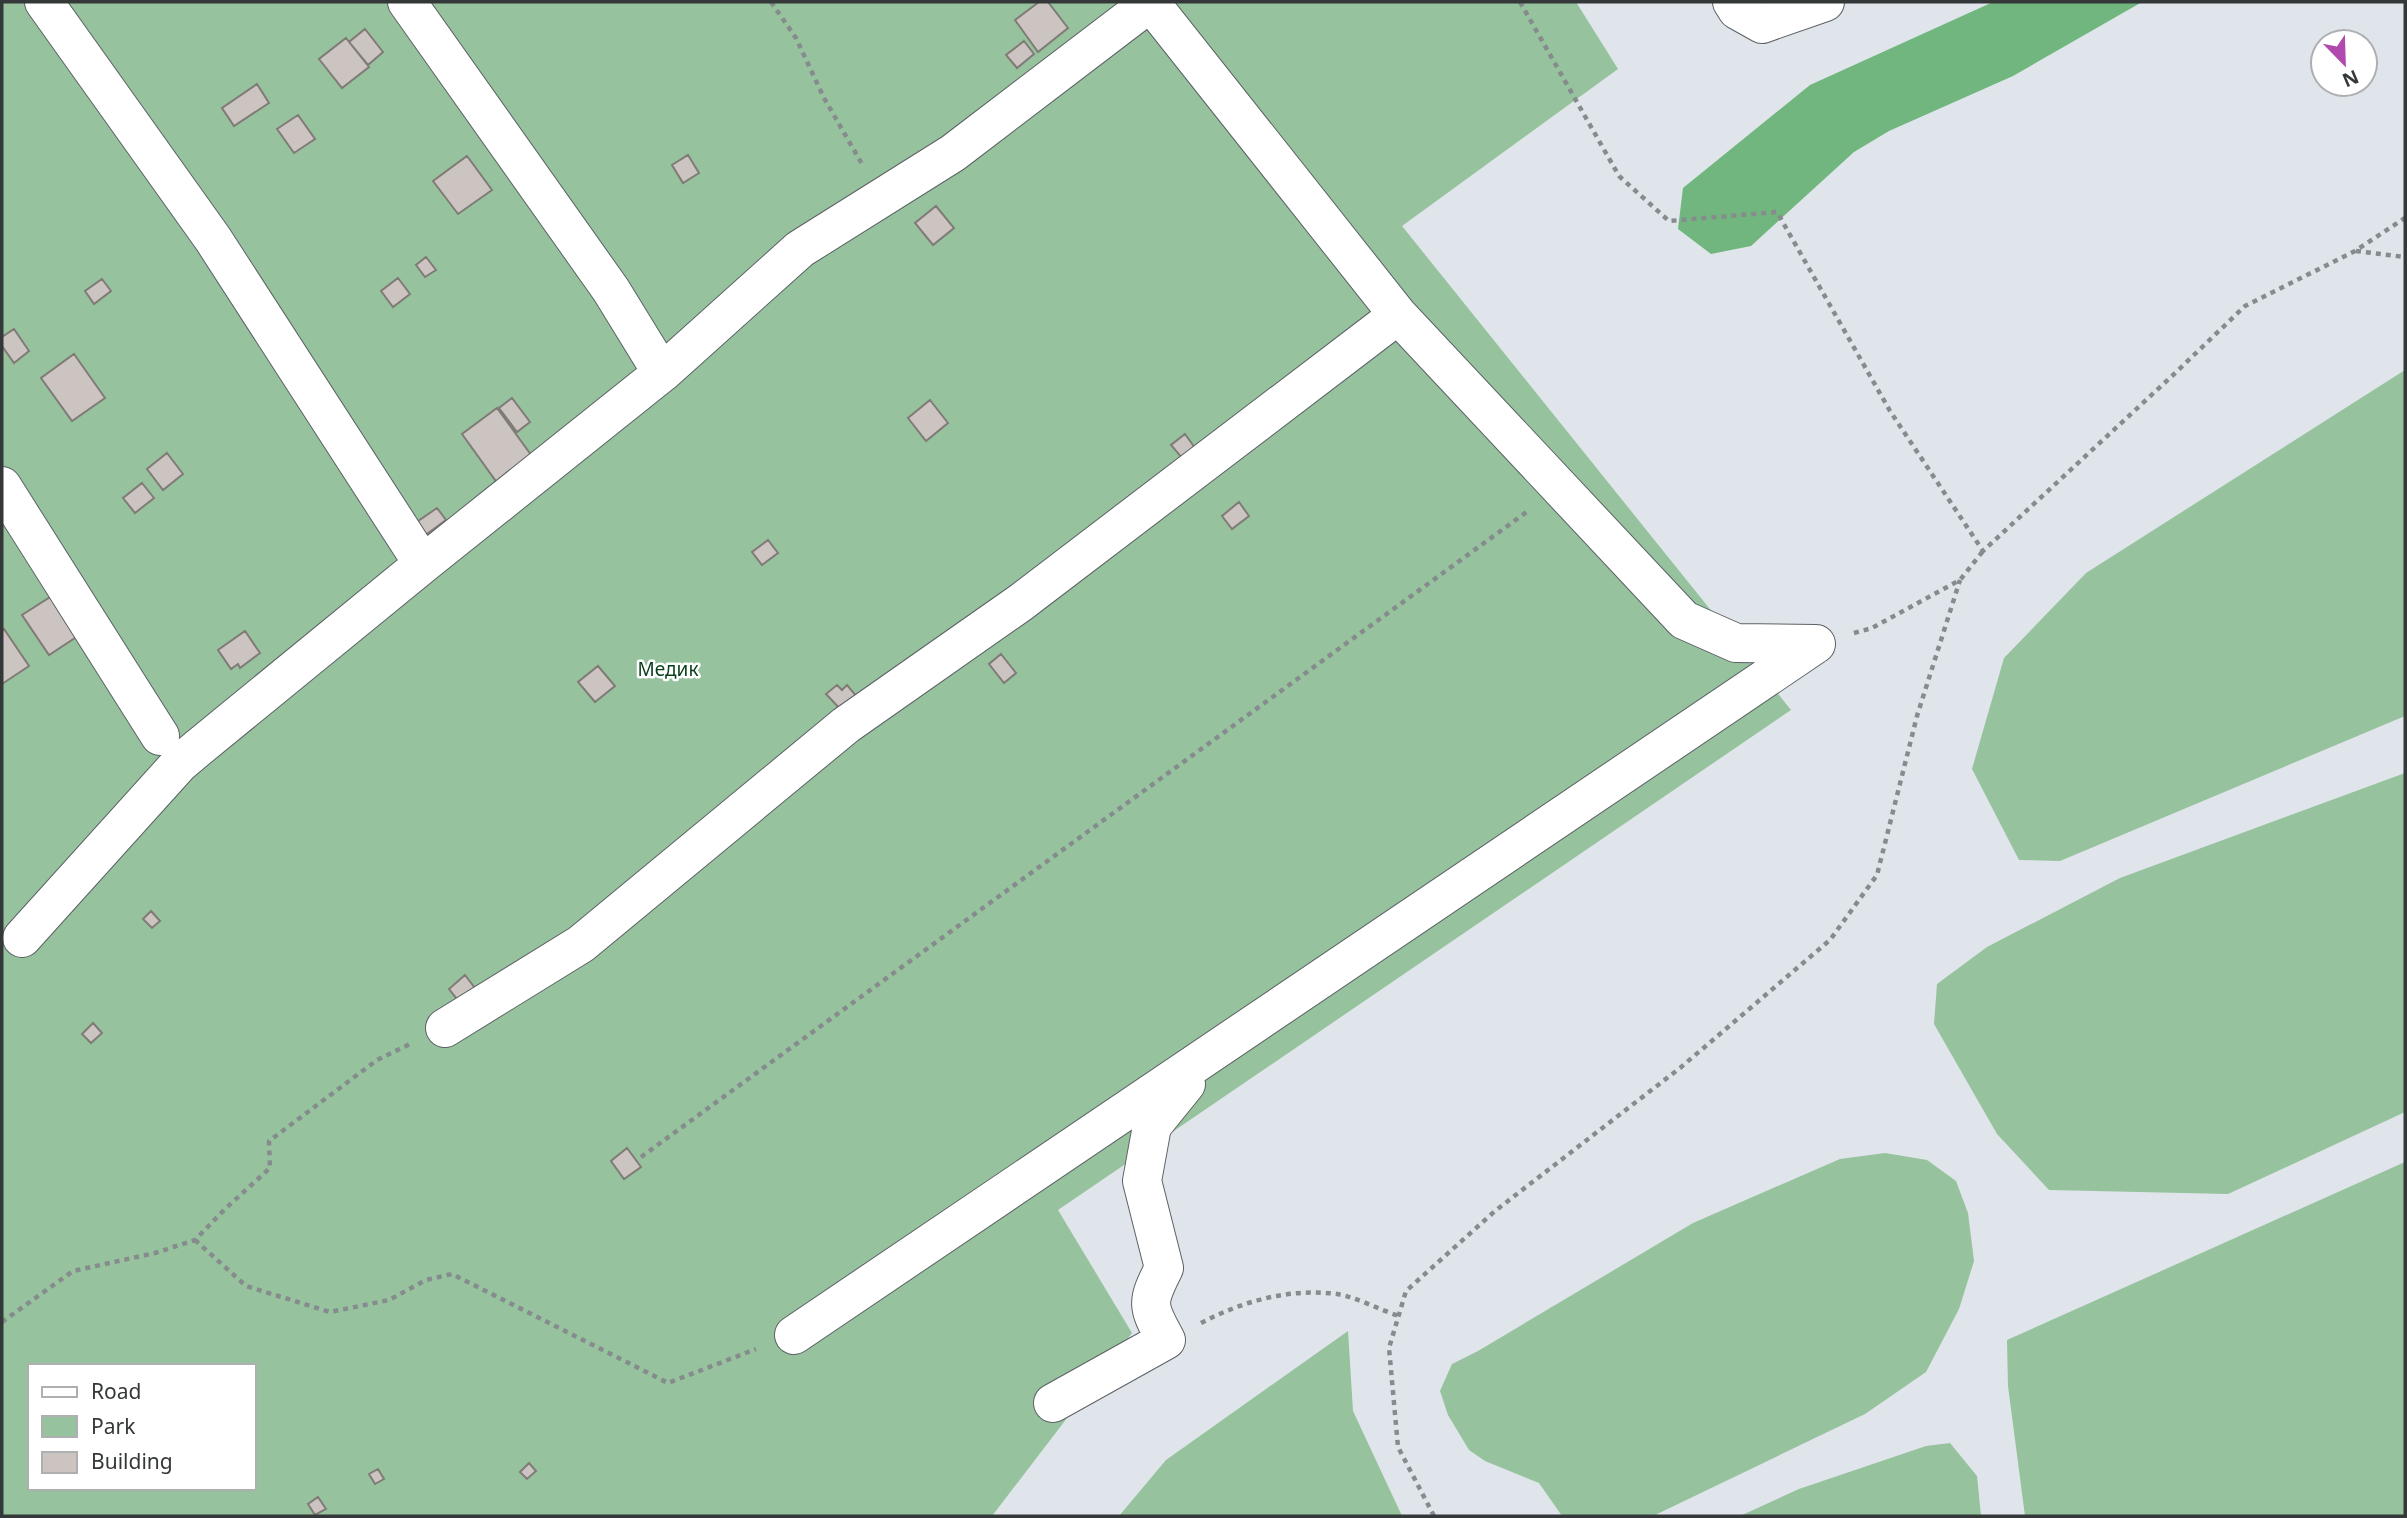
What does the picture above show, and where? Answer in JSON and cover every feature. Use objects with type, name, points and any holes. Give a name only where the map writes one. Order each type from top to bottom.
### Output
[{"type":"lane","points":[[44,2],[213,239],[423,564]]},
{"type":"lane","points":[[407,2],[611,290],[662,373]]},
{"type":"lane","points":[[22,938],[179,764],[662,373],[800,249],[953,153],[1150,2],[1398,315],[1684,620],[1736,643],[1816,644]]},
{"type":"lane","points":[[1732,2],[1737,10],[1762,24],[1825,2]]},
{"type":"lane","points":[[445,1028],[581,944],[846,725],[1020,603],[1398,315]]},
{"type":"lane","points":[[2,486],[160,736]]},
{"type":"lane","points":[[794,1335],[1816,644]]},
{"type":"lane","points":[[1053,1404],[1166,1340],[1152,1315],[1150,1296],[1164,1268],[1142,1181],[1152,1126],[1211,1053]]},
{"type":"path","points":[[771,2],[796,37],[824,98],[883,198]]},
{"type":"path","points":[[1520,2],[1619,176],[1669,221],[1777,212],[1890,411],[1983,551]]},
{"type":"path","points":[[1434,1516],[1398,1447],[1389,1348],[1406,1291],[1495,1211],[1680,1068],[1830,940],[1877,875],[1917,716],[1960,580],[1983,551],[2245,306],[2356,251],[2405,218]]},
{"type":"path","points":[[2356,251],[2405,257]]},
{"type":"path","points":[[641,1157],[1559,488]]},
{"type":"path","points":[[1816,644],[1872,628],[1960,580]]},
{"type":"path","points":[[2,1322],[73,1271],[155,1253],[195,1240],[270,1168],[269,1141],[377,1060],[445,1028]]},
{"type":"path","points":[[195,1240],[246,1286],[330,1312],[389,1300],[426,1280],[452,1274],[668,1383],[794,1335]]},
{"type":"path","points":[[1166,1340],[1224,1311],[1277,1294],[1338,1294],[1399,1316]]},
{"type":"green space","name":"Медик","points":[[2,2],[1576,2],[1618,69],[1402,226],[1791,710],[1058,1210],[1132,1333],[992,1516],[2,1516]]},
{"type":"green space","points":[[1993,2],[2142,2],[2013,76],[1889,131],[1854,152],[1751,246],[1711,254],[1678,229],[1683,188],[1810,85]]},
{"type":"green space","points":[[2405,370],[2405,716],[2060,861],[2019,860],[1972,769],[2004,658],[2086,573]]},
{"type":"green space","points":[[2405,773],[2405,1112],[2228,1194],[2049,1190],[1997,1134],[1934,1024],[1937,984],[1987,947],[2120,878]]},
{"type":"green space","points":[[1885,1153],[1927,1160],[1956,1181],[1968,1213],[1974,1261],[1959,1309],[1926,1372],[1865,1414],[1653,1516],[1562,1516],[1539,1483],[1485,1461],[1469,1450],[1448,1415],[1440,1391],[1452,1364],[1693,1223],[1840,1159]]},
{"type":"green space","points":[[2405,1162],[2405,1516],[2025,1516],[2008,1386],[2007,1340]]},
{"type":"green space","points":[[1348,1331],[1353,1411],[1402,1516],[1119,1516],[1166,1460]]},
{"type":"green space","points":[[1950,1443],[1977,1476],[1981,1516],[1740,1516],[1799,1489],[1926,1446]]},
{"type":"building","points":[[1039,2],[1048,2],[1068,28],[1038,52],[1015,20]]},
{"type":"building","points":[[365,29],[383,52],[368,65],[349,42]]},
{"type":"building","points":[[346,38],[369,67],[342,88],[319,59]]},
{"type":"building","points":[[1024,41],[1034,54],[1017,68],[1006,55]]},
{"type":"building","points":[[257,84],[269,103],[234,126],[222,108]]},
{"type":"building","points":[[298,115],[315,139],[294,153],[277,129]]},
{"type":"building","points":[[688,155],[699,173],[683,183],[672,165]]},
{"type":"building","points":[[467,156],[492,190],[458,214],[433,181]]},
{"type":"building","points":[[936,206],[954,228],[933,245],[915,223]]},
{"type":"building","points":[[426,257],[436,270],[425,277],[416,265]]},
{"type":"building","points":[[398,278],[410,294],[393,307],[381,291]]},
{"type":"building","points":[[102,279],[111,291],[94,304],[85,291]]},
{"type":"building","points":[[14,329],[29,351],[14,363],[2,346],[2,337]]},
{"type":"building","points":[[74,354],[105,398],[72,421],[41,378]]},
{"type":"building","points":[[512,398],[530,422],[517,432],[499,408]]},
{"type":"building","points":[[930,400],[948,423],[926,441],[908,418]]},
{"type":"building","points":[[497,408],[534,459],[498,484],[462,434]]},
{"type":"building","points":[[1185,434],[1195,448],[1182,458],[1171,445]]},
{"type":"building","points":[[167,453],[183,474],[163,490],[147,469]]},
{"type":"building","points":[[142,483],[154,498],[135,513],[123,498]]},
{"type":"building","points":[[1239,502],[1249,516],[1232,529],[1222,516]]},
{"type":"building","points":[[437,508],[446,520],[420,539],[411,526]]},
{"type":"building","points":[[768,540],[778,553],[762,565],[752,552]]},
{"type":"building","points":[[55,594],[81,634],[49,655],[22,615]]},
{"type":"building","points":[[4,629],[29,666],[2,684],[2,631]]},
{"type":"building","points":[[245,631],[260,653],[240,668],[238,664],[231,669],[218,650]]},
{"type":"building","points":[[1001,654],[1016,673],[1004,683],[989,664]]},
{"type":"building","points":[[598,666],[615,686],[595,702],[578,682]]},
{"type":"building","points":[[837,685],[842,690],[847,685],[858,698],[842,711],[826,694]]},
{"type":"building","points":[[151,911],[160,921],[152,928],[143,919]]},
{"type":"building","points":[[465,975],[481,996],[465,1009],[449,989]]},
{"type":"building","points":[[93,1023],[102,1033],[91,1043],[82,1034]]},
{"type":"building","points":[[627,1148],[641,1167],[624,1179],[611,1161]]},
{"type":"building","points":[[529,1463],[536,1471],[527,1479],[520,1472]]},
{"type":"building","points":[[378,1469],[384,1479],[375,1484],[369,1474]]},
{"type":"building","points":[[318,1497],[326,1509],[315,1515],[308,1504]]}]
